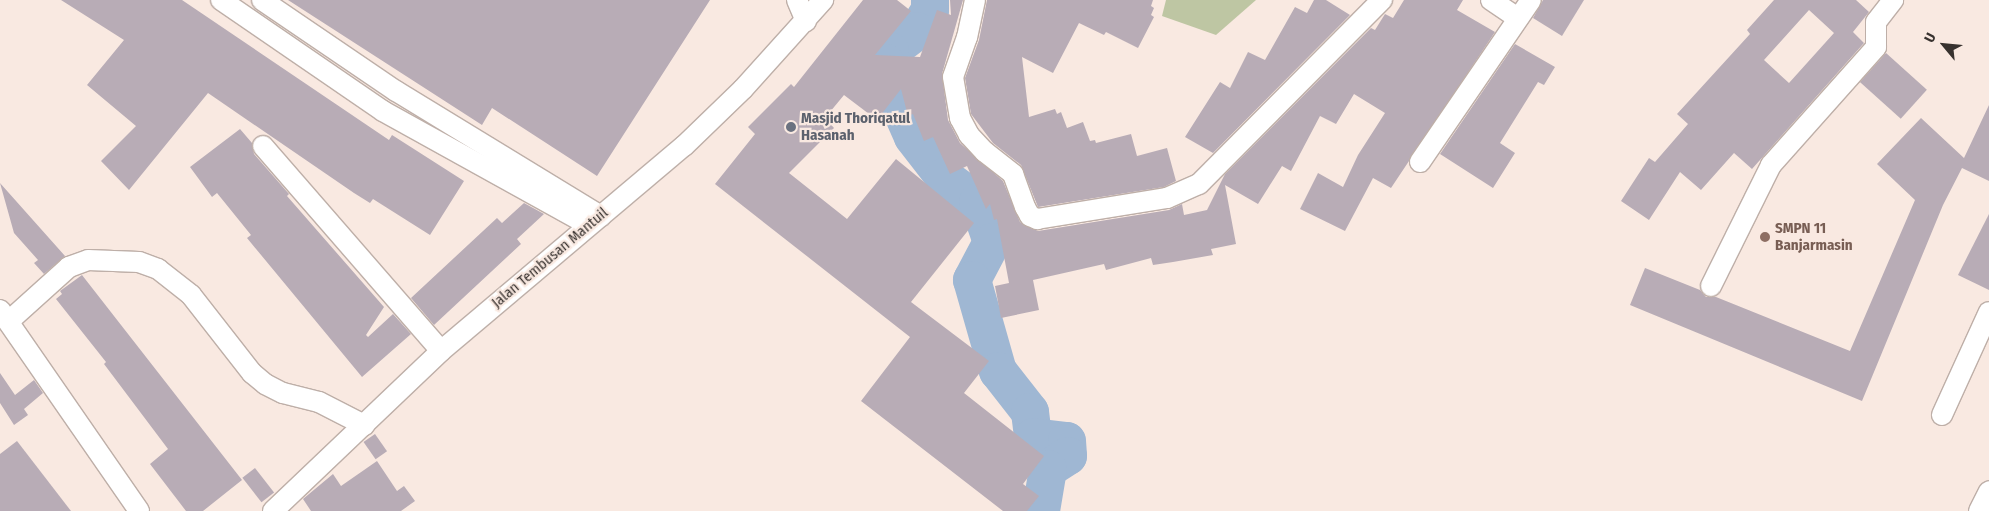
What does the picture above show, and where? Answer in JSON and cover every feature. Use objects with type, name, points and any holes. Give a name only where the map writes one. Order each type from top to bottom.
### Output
[{"type":"street","points":[[221,0],[383,111],[595,221]]},
{"type":"street","points":[[262,0],[396,91],[595,221]]},
{"type":"street","points":[[797,0],[806,20]]},
{"type":"street","name":"Jalan Tembusan Mantuil","points":[[273,511],[441,351],[690,140],[743,89],[823,0]]},
{"type":"street","points":[[976,0],[967,37],[953,77],[960,118],[969,135],[984,152],[1013,174],[1025,207],[1030,216],[1036,219],[1166,198],[1198,184],[1382,0]]},
{"type":"street","points":[[1491,0],[1518,18]]},
{"type":"street","points":[[1420,162],[1531,0]]},
{"type":"street","points":[[1710,286],[1771,165],[1876,47],[1876,22],[1893,0]]},
{"type":"street","points":[[383,111],[396,91]]},
{"type":"street","points":[[263,146],[441,351]]},
{"type":"street","points":[[139,511],[4,316],[69,266],[88,260],[138,262],[158,269],[190,295],[252,373],[265,384],[283,393],[319,402],[364,425]]},
{"type":"street","points":[[1942,415],[1989,312]]},
{"type":"street","points":[[1979,511],[1989,491]]},
{"type":"green space","points":[[1166,0],[1256,0],[1216,35],[1162,16]]},
{"type":"building","points":[[61,0],[182,0],[389,140],[392,135],[464,181],[430,235],[373,199],[370,203],[354,193],[208,93],[129,190],[101,161],[136,126],[87,85],[124,40]]},
{"type":"building","points":[[288,0],[710,0],[597,176],[492,108],[482,125]]},
{"type":"building","points":[[863,0],[897,0],[911,11],[875,55],[920,57],[937,10],[951,15],[950,0],[963,0],[942,74],[948,120],[960,143],[1003,181],[1020,222],[1038,231],[1169,210],[1182,204],[1184,215],[1207,210],[1225,174],[1371,28],[1375,30],[1385,14],[1393,18],[1404,0],[1463,0],[1457,10],[1495,32],[1391,188],[1373,178],[1345,231],[1300,209],[1318,173],[1343,187],[1358,155],[1385,113],[1354,94],[1336,124],[1320,116],[1291,171],[1282,166],[1258,204],[1225,185],[1236,244],[1211,249],[1213,255],[1153,265],[1151,258],[1106,270],[1104,264],[1033,280],[1039,310],[1001,318],[995,286],[1009,283],[997,219],[994,220],[990,204],[986,209],[967,166],[950,174],[933,137],[924,141],[913,114],[908,116],[901,89],[877,120],[844,95],[825,118],[834,128],[789,173],[847,219],[896,159],[974,223],[911,302],[989,361],[964,393],[1044,456],[1023,484],[1039,496],[1027,511],[1003,511],[861,401],[910,337],[715,184],[755,134],[748,127],[791,84],[794,87]]},
{"type":"building","points":[[987,0],[1153,0],[1151,6],[1154,8],[1151,15],[1154,17],[1138,48],[1106,32],[1104,35],[1079,23],[1053,73],[1022,57],[1029,117],[1055,109],[1057,114],[1061,112],[1067,128],[1083,122],[1090,141],[1095,140],[1096,143],[1131,134],[1137,156],[1167,148],[1176,181],[1164,187],[1038,207],[1021,165],[993,143],[971,114],[965,78],[979,40]]},
{"type":"building","points":[[1314,0],[1326,0],[1350,15],[1213,153],[1185,137],[1220,82],[1230,88],[1248,52],[1265,60],[1295,7],[1307,13]]},
{"type":"building","points":[[1543,0],[1584,0],[1562,36],[1533,18]]},
{"type":"building","points":[[1774,0],[1856,0],[1869,12],[1853,32],[1864,43],[1752,169],[1734,153],[1701,190],[1680,172],[1649,220],[1621,201],[1649,158],[1655,162],[1688,124],[1677,114],[1750,34],[1747,30]],"holes":[[[1809,10],[1834,33],[1789,83],[1764,60]]]},
{"type":"building","points":[[1515,44],[1555,67],[1544,85],[1538,82],[1500,143],[1515,153],[1493,188],[1440,154]]},
{"type":"building","points":[[1886,53],[1927,90],[1901,119],[1860,82]]},
{"type":"building","points":[[1989,105],[1989,181],[1962,168],[1943,205],[1862,401],[1630,305],[1645,268],[1700,290],[1706,297],[1716,297],[1850,351],[1915,200],[1877,164],[1921,118],[1964,158]]},
{"type":"building","points":[[240,129],[252,143],[254,154],[289,194],[287,196],[384,307],[366,335],[368,337],[393,314],[411,334],[362,377],[247,238],[251,235],[217,193],[212,197],[190,167]]},
{"type":"building","points":[[0,183],[65,256],[44,274],[34,263],[38,260],[14,233]]},
{"type":"building","points":[[524,203],[544,214],[517,239],[521,244],[434,325],[411,298],[497,218],[502,223]]},
{"type":"building","points":[[1989,214],[1989,290],[1958,275]]},
{"type":"building","points":[[82,275],[242,480],[203,511],[186,511],[150,464],[168,449],[104,364],[106,362],[56,299],[62,294],[60,291]]},
{"type":"building","points":[[0,373],[15,395],[34,380],[43,393],[24,409],[28,415],[14,425],[0,403]]},
{"type":"building","points":[[375,434],[387,451],[376,459],[364,442]]},
{"type":"building","points":[[17,441],[71,511],[0,511],[0,454]]},
{"type":"building","points":[[377,461],[397,491],[404,486],[415,501],[401,511],[311,511],[303,499],[333,474],[341,486]]},
{"type":"building","points":[[255,468],[274,492],[261,502],[242,478]]},
{"type":"waterway","points":[[930,0],[930,10],[917,31],[890,51],[886,63],[887,78],[913,137],[944,177],[978,202],[992,242],[972,280],[998,371],[1030,412],[1033,437],[1067,441],[1068,456],[1048,469],[1041,511]]},
{"type":"place","name":"Masjid Thoriqatul Hasanah","points":[[791,127]]},
{"type":"place","name":"SMPN 11 Banjarmasin","points":[[1765,237]]}]
